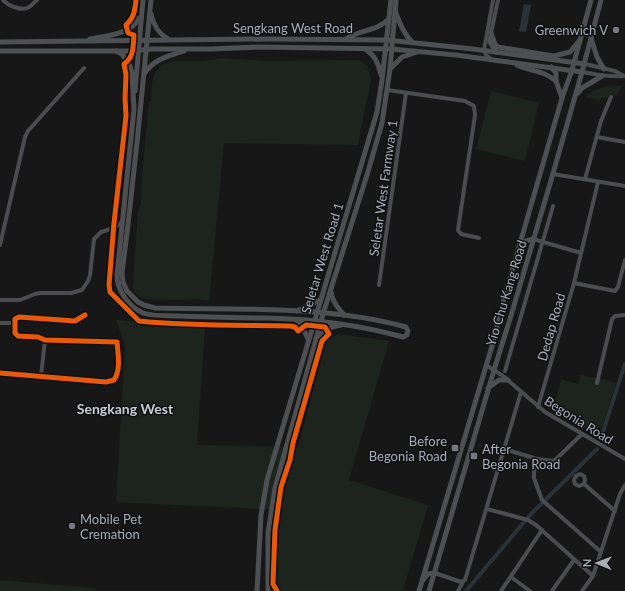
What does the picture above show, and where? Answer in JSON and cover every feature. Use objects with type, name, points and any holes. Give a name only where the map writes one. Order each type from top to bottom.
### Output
[{"type":"main road","points":[[142,1],[134,109],[117,279],[125,298],[138,310],[148,314],[314,320],[372,329],[403,337],[407,335],[408,331],[406,327],[382,321],[344,315],[296,312],[155,308],[138,302],[127,291],[123,282],[122,273],[144,74],[150,0]]},
{"type":"main road","points":[[389,40],[391,0]]},
{"type":"main road","points":[[388,49],[396,0]]},
{"type":"main road","name":"Yio Chu Kang Road","points":[[419,591],[486,365],[562,98],[572,70],[591,0]]},
{"type":"main road","name":"Yio Chu Kang Road","points":[[429,591],[576,95],[601,0]]},
{"type":"main road","points":[[150,7],[154,23],[162,36],[169,40]]},
{"type":"main road","points":[[395,10],[403,32],[412,42]]},
{"type":"main road","points":[[75,41],[105,36],[127,30],[137,23],[141,12]]},
{"type":"main road","points":[[346,39],[352,35],[383,25],[389,19]]},
{"type":"main road","points":[[491,33],[495,44],[498,47],[553,56]]},
{"type":"main road","points":[[491,33],[490,42],[496,52]]},
{"type":"main road","points":[[591,37],[597,57],[604,69]]},
{"type":"main road","name":"Sengkang West Road","points":[[0,42],[146,40],[389,40],[484,50],[584,64]]},
{"type":"main road","points":[[544,59],[570,52],[580,40]]},
{"type":"main road","name":"Sengkang West Road","points":[[0,51],[116,51],[259,47],[364,48],[495,60],[582,72]]},
{"type":"main road","points":[[364,48],[376,59],[382,77]]},
{"type":"main road","points":[[144,74],[150,65],[157,60],[189,49]]},
{"type":"main road","name":"Seletar West Road 1","points":[[268,589],[268,533],[275,488],[323,314],[382,123],[389,90],[388,78],[390,69],[388,49]]},
{"type":"main road","name":"Seletar West Road 1","points":[[257,589],[262,509],[267,480],[376,112],[388,49]]},
{"type":"main road","points":[[116,51],[122,54],[130,66],[132,74],[134,109]]},
{"type":"main road","points":[[390,69],[402,57],[419,52]]},
{"type":"main road","points":[[514,63],[521,67],[549,76],[556,81]]},
{"type":"main road","points":[[551,67],[556,73],[556,81],[562,98]]},
{"type":"main road","points":[[576,95],[582,88],[602,76]]},
{"type":"main road","points":[[520,247],[526,241],[533,239],[525,226]]},
{"type":"main road","points":[[331,288],[332,298],[344,315]]},
{"type":"main road","points":[[296,312],[320,300]]},
{"type":"main road","points":[[295,320],[301,324],[308,339]]},
{"type":"main road","points":[[316,338],[332,327],[344,324]]},
{"type":"main road","points":[[488,388],[499,380],[508,380]]},
{"type":"main road","points":[[428,559],[431,569],[435,572]]},
{"type":"main road","points":[[421,582],[428,574],[435,572]]},
{"type":"street","points":[[3,0],[5,3],[24,9],[37,0]]},
{"type":"street","points":[[491,33],[494,0]]},
{"type":"street","points":[[495,60],[487,56],[484,50],[493,12],[498,0]]},
{"type":"street","points":[[584,64],[625,76]]},
{"type":"street","points":[[0,245],[24,137],[84,68]]},
{"type":"street","points":[[582,72],[602,76],[625,76]]},
{"type":"street","points":[[389,90],[465,101],[474,106],[475,115],[458,230],[462,234],[479,238]]},
{"type":"street","name":"Seletar West Farmway 1","points":[[379,285],[406,93]]},
{"type":"street","points":[[585,179],[606,108],[611,97]]},
{"type":"street","points":[[597,137],[625,142]]},
{"type":"street","points":[[553,174],[625,186]]},
{"type":"street","name":"Dedap Road","points":[[538,407],[574,283],[598,182]]},
{"type":"street","name":"Yio Chu Kang Road","points":[[505,371],[553,206]]},
{"type":"street","points":[[0,300],[20,300],[40,293],[71,293],[82,290],[90,275],[94,239],[101,232],[114,228],[122,223]]},
{"type":"street","points":[[108,230],[125,231],[128,225]]},
{"type":"street","points":[[533,239],[581,253]]},
{"type":"street","points":[[574,283],[615,291],[618,287],[625,260]]},
{"type":"street","points":[[597,383],[612,319],[615,316],[625,315]]},
{"type":"street","points":[[0,373],[111,382],[114,380],[117,374],[117,342],[45,340],[38,337],[18,336],[16,333],[15,323],[16,319],[19,317],[75,321],[85,316]]},
{"type":"street","points":[[0,323],[15,323]]},
{"type":"street","points":[[41,376],[45,340]]},
{"type":"street","name":"Begonia Road","points":[[486,365],[508,380],[538,407],[625,460]]},
{"type":"street","points":[[458,591],[465,580],[521,392]]},
{"type":"street","points":[[504,449],[552,462],[556,460],[582,434]]},
{"type":"street","points":[[537,459],[534,478],[535,484],[544,501],[601,552]]},
{"type":"street","points":[[584,484],[615,511]]},
{"type":"street","points":[[582,591],[593,576],[620,494],[625,485]]},
{"type":"street","points":[[487,509],[526,519],[542,530],[593,576]]},
{"type":"street","points":[[501,591],[542,530]]},
{"type":"street","points":[[552,591],[574,560]]},
{"type":"street","points":[[435,572],[463,582]]},
{"type":"street","points":[[511,577],[530,591]]},
{"type":"shaded area","points":[[524,4],[531,5],[526,32],[519,31]]},
{"type":"shaded area","points":[[224,58],[269,61],[359,60],[368,66],[371,79],[358,145],[224,143],[209,301],[196,299],[144,299],[137,295],[133,288],[138,211],[141,203],[149,101],[151,101],[153,78],[162,66],[173,61],[201,61]]},
{"type":"shaded area","points":[[607,86],[622,86],[616,96],[609,95],[608,97],[601,98],[600,101],[586,97],[592,91]]},
{"type":"shaded area","points":[[491,91],[539,103],[525,161],[476,149]]},
{"type":"shaded area","points":[[116,320],[205,326],[197,445],[298,447],[326,341],[338,334],[389,341],[349,480],[428,505],[403,591],[275,591],[279,510],[116,502],[125,346]]},
{"type":"shaded area","points":[[580,375],[616,383],[601,430],[594,425],[591,429],[589,427],[587,430],[553,411],[561,379],[578,384]]},
{"type":"shaded area","points":[[0,580],[95,588],[95,591],[0,591]]},
{"type":"waterway","points":[[601,438],[625,364]]},
{"type":"waterway","points":[[466,591],[530,515],[597,449]]},
{"type":"cycle path","points":[[136,0],[135,10],[126,25],[128,33],[134,35],[133,48],[130,58],[124,64],[126,75],[126,116],[114,223],[109,285],[110,292],[139,321],[196,325],[290,326],[295,327],[298,331],[306,325],[325,327],[329,334],[322,341],[293,443],[290,460],[281,487],[275,530],[273,584],[277,591]]},
{"type":"cycle path","points":[[0,373],[106,382],[114,380],[118,372],[117,342],[45,340],[38,337],[18,336],[15,333],[15,319],[19,317],[75,321],[85,315]]},
{"type":"place","name":"Greenwich V","points":[[616,30]]},
{"type":"place","name":"Before Begonia Road","points":[[455,448]]},
{"type":"place","name":"After Begonia Road","points":[[474,456]]},
{"type":"place","name":"Mobile Pet Cremation","points":[[72,526]]},
{"type":"district","name":"Sengkang West","points":[[125,408]]}]
